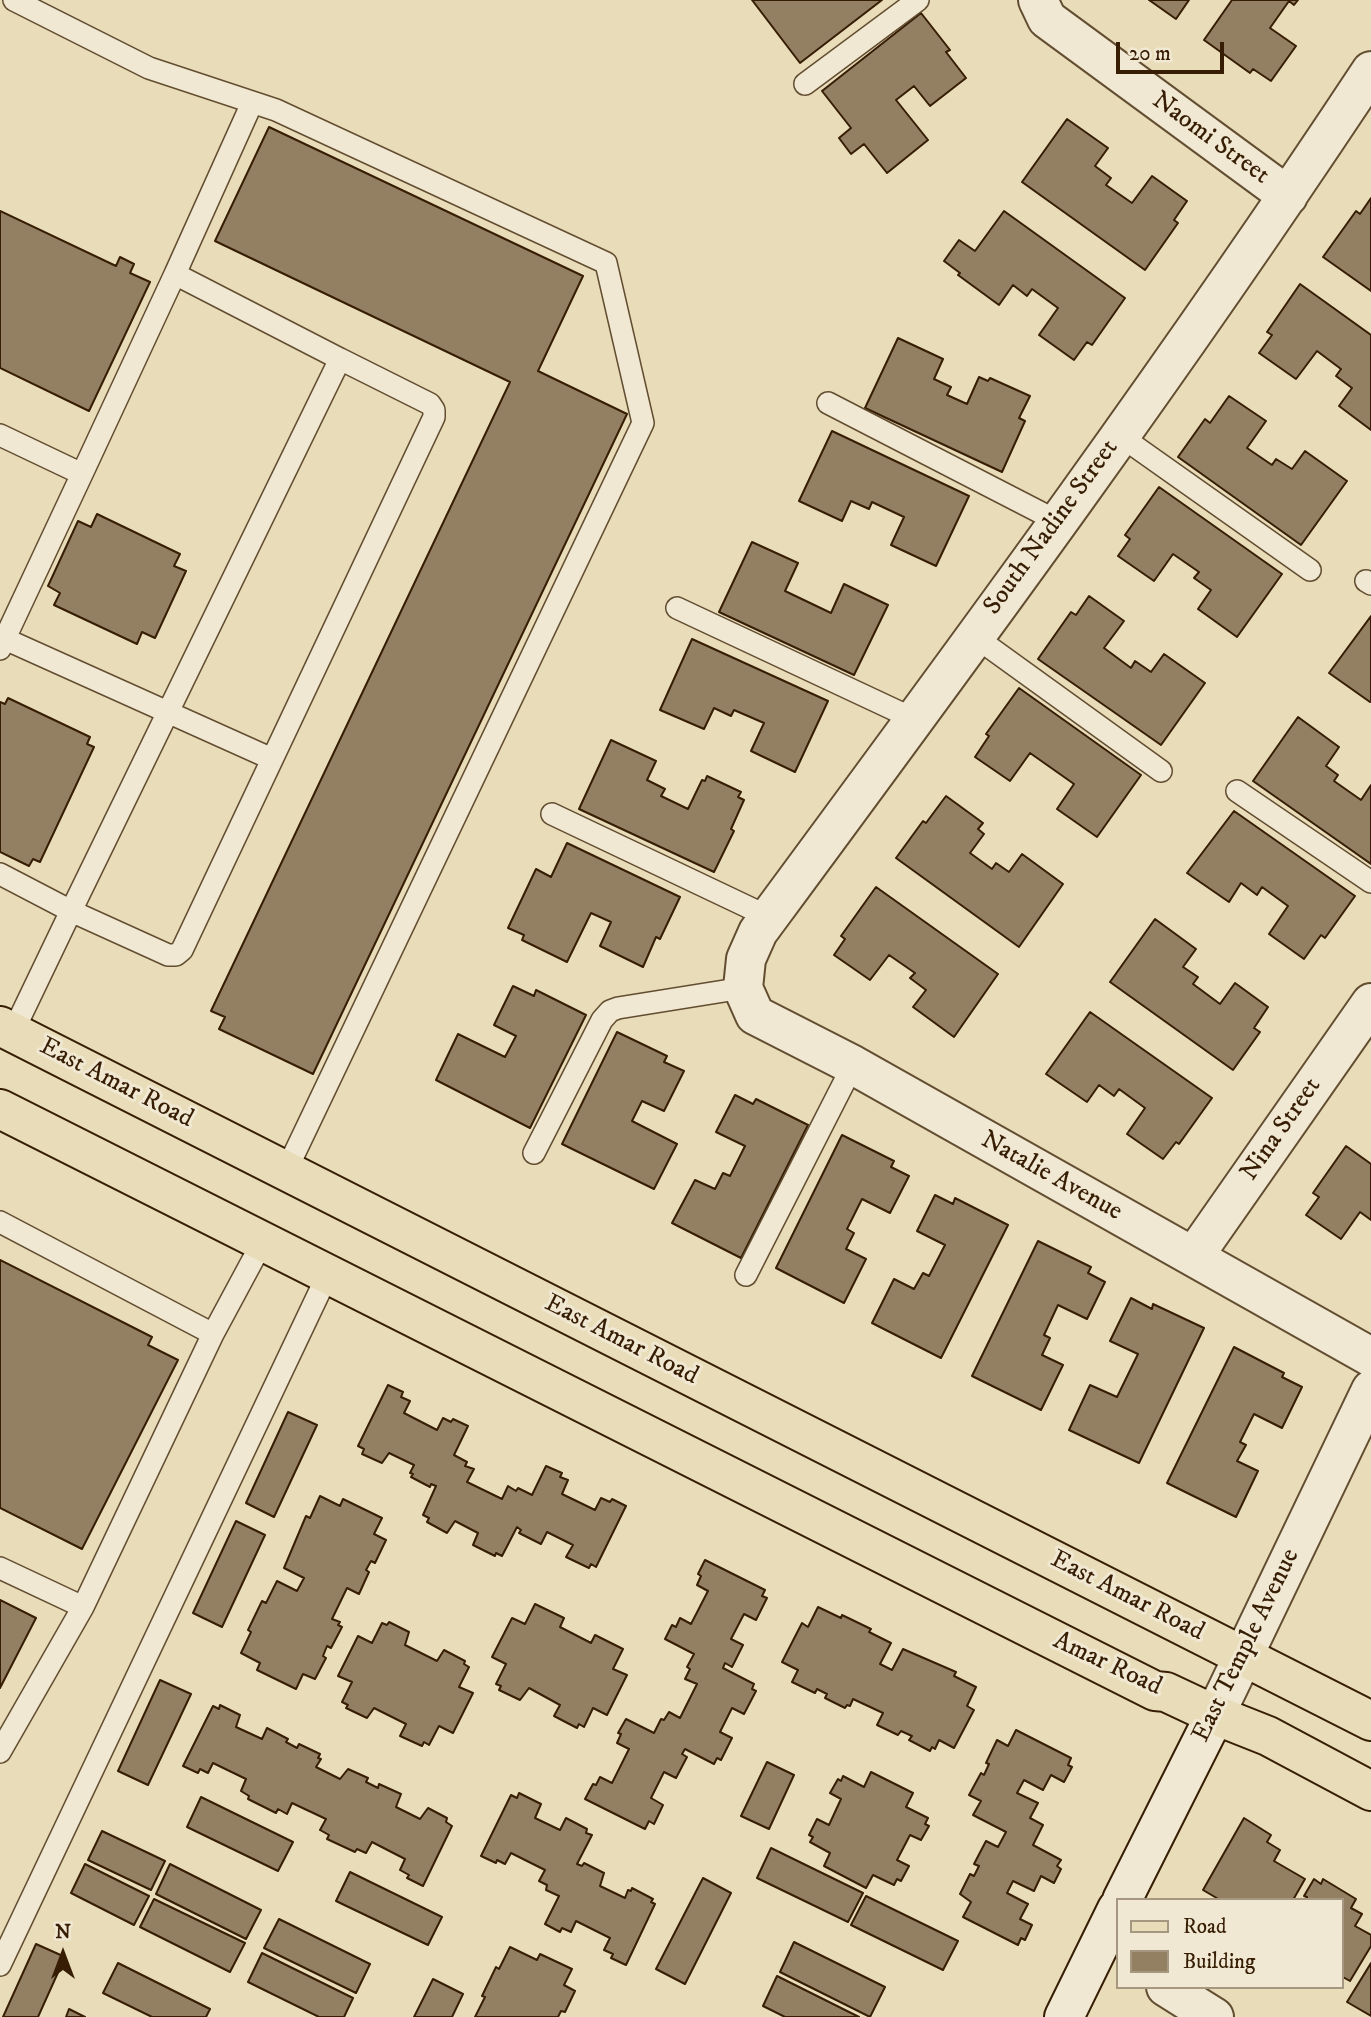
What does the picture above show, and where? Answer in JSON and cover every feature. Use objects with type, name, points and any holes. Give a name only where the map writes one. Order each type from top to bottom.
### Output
[{"type":"main road","name":"East Amar Road","points":[[7,1029],[1244,1655]]},
{"type":"main road","points":[[0,1109],[328,1274]]},
{"type":"main road","name":"Amar Road","points":[[328,1274],[1155,1691],[1166,1692],[1215,1715]]},
{"type":"main road","points":[[1244,1655],[1371,1721]]},
{"type":"main road","points":[[1215,1715],[1268,1736],[1371,1791]]},
{"type":"street","name":"Naomi Street","points":[[1038,0],[1048,19],[1288,196]]},
{"type":"street","name":"South Nadine Street","points":[[743,988],[746,959],[758,932],[1058,522],[1288,196],[1371,71]]},
{"type":"street","name":"Natalie Avenue","points":[[743,988],[755,1015],[853,1065],[1371,1357]]},
{"type":"street","name":"Nina Street","points":[[1194,1256],[1371,1003]]},
{"type":"street","name":"East Temple Avenue","points":[[1123,1898],[1215,1715],[1371,1390]]},
{"type":"street","points":[[1064,2017],[1108,1952],[1116,1914]]},
{"type":"street","points":[[1169,1989],[1214,2017]]},
{"type":"lane","points":[[15,0],[149,68],[276,110],[606,263],[642,423],[286,1171]]},
{"type":"lane","points":[[805,84],[918,0]]},
{"type":"lane","points":[[253,103],[3,644],[272,759]]},
{"type":"lane","points":[[0,874],[71,911],[168,955],[182,950],[433,417],[430,404],[175,274]]},
{"type":"lane","points":[[7,1029],[71,911],[340,359]]},
{"type":"lane","points":[[828,403],[1058,522]]},
{"type":"lane","points":[[0,435],[82,474]]},
{"type":"lane","points":[[1119,435],[1310,570]]},
{"type":"lane","points":[[677,608],[914,719]]},
{"type":"lane","points":[[974,636],[1161,771]]},
{"type":"lane","points":[[1237,791],[1371,882]]},
{"type":"lane","points":[[552,814],[769,917]]},
{"type":"lane","points":[[534,1153],[602,1020],[610,1012],[618,1008],[743,988]]},
{"type":"lane","points":[[746,1275],[853,1065]]},
{"type":"lane","points":[[0,1223],[213,1334]]},
{"type":"lane","points":[[0,1752],[83,1607],[213,1334],[263,1241]]},
{"type":"lane","points":[[0,1965],[328,1274]]},
{"type":"lane","points":[[0,1568],[83,1607]]},
{"type":"building","points":[[752,0],[882,0],[800,63]]},
{"type":"building","points":[[1149,0],[1189,0],[1176,19]]},
{"type":"building","points":[[1232,0],[1298,0],[1294,5],[1289,1],[1270,28],[1296,46],[1271,81],[1253,69],[1250,73],[1204,40]]},
{"type":"building","points":[[921,13],[950,50],[946,52],[966,78],[930,106],[914,86],[896,100],[928,140],[887,173],[864,144],[851,154],[839,138],[851,128],[822,91]]},
{"type":"building","points":[[1067,119],[1108,148],[1095,166],[1111,178],[1106,185],[1132,203],[1152,176],[1187,201],[1174,220],[1178,223],[1145,270],[1022,182]]},
{"type":"building","points":[[269,127],[583,276],[538,371],[627,414],[313,1074],[219,1029],[225,1017],[211,1011],[510,382],[215,241]]},
{"type":"building","points":[[1371,198],[1371,291],[1323,257],[1356,211],[1360,214]]},
{"type":"building","points":[[0,211],[116,266],[120,257],[134,264],[130,273],[150,282],[89,411],[0,368]]},
{"type":"building","points":[[1004,211],[1125,298],[1092,345],[1087,342],[1074,360],[1039,335],[1058,308],[1032,289],[1027,296],[1013,285],[999,305],[958,275],[960,273],[944,261],[959,240],[975,251]]},
{"type":"building","points":[[1300,284],[1371,335],[1371,430],[1339,406],[1352,388],[1336,376],[1341,369],[1317,351],[1296,379],[1259,353],[1272,335],[1267,332]]},
{"type":"building","points":[[898,338],[943,359],[934,379],[951,387],[947,395],[967,404],[979,377],[988,381],[990,378],[1030,396],[1019,418],[1025,421],[1002,472],[865,408]]},
{"type":"building","points":[[1229,396],[1266,421],[1247,448],[1272,465],[1276,459],[1292,469],[1305,451],[1347,481],[1301,545],[1178,457],[1205,419],[1210,423]]},
{"type":"building","points":[[832,431],[969,496],[936,566],[891,545],[904,517],[872,502],[869,509],[851,501],[842,521],[799,501]]},
{"type":"building","points":[[1159,487],[1282,574],[1237,637],[1198,609],[1211,590],[1194,578],[1199,572],[1173,554],[1154,581],[1118,556],[1130,539],[1125,535]]},
{"type":"building","points":[[97,514],[180,554],[174,566],[186,571],[155,638],[142,632],[137,644],[54,605],[60,593],[48,586],[78,521],[91,527]]},
{"type":"building","points":[[752,542],[798,563],[785,591],[831,613],[844,584],[888,605],[854,675],[719,612]]},
{"type":"building","points":[[1089,596],[1124,621],[1104,648],[1131,668],[1135,661],[1151,672],[1164,654],[1205,683],[1161,745],[1038,659],[1071,612],[1076,615]]},
{"type":"building","points":[[1371,616],[1371,701],[1370,702],[1329,673]]},
{"type":"building","points":[[692,639],[828,701],[795,772],[751,751],[764,723],[734,710],[731,716],[714,708],[704,729],[660,710]]},
{"type":"building","points":[[1019,688],[1141,775],[1097,837],[1057,809],[1074,784],[1030,753],[1010,781],[975,757],[989,736],[986,734]]},
{"type":"building","points":[[8,698],[90,737],[87,744],[94,747],[40,862],[33,859],[29,866],[0,852],[0,702],[5,704]]},
{"type":"building","points":[[1298,717],[1339,747],[1326,766],[1338,775],[1334,781],[1361,800],[1371,785],[1371,864],[1253,781]]},
{"type":"building","points":[[611,740],[656,761],[647,780],[665,789],[661,796],[688,809],[702,780],[705,781],[707,776],[741,792],[738,797],[744,800],[731,829],[734,831],[714,872],[579,809]]},
{"type":"building","points":[[946,796],[983,823],[978,829],[984,834],[970,853],[992,869],[996,863],[1009,872],[1022,854],[1063,884],[1019,947],[896,858],[923,821],[926,823]]},
{"type":"building","points":[[1234,811],[1355,896],[1325,938],[1321,935],[1304,959],[1269,934],[1288,906],[1262,887],[1257,895],[1241,883],[1229,902],[1187,873]]},
{"type":"building","points":[[567,843],[680,897],[660,939],[656,937],[643,967],[600,946],[611,922],[591,913],[567,962],[522,940],[524,935],[508,928],[536,869],[551,877]]},
{"type":"building","points":[[876,887],[998,974],[954,1037],[913,1007],[926,990],[910,978],[915,973],[889,955],[870,980],[834,955],[845,939],[841,936]]},
{"type":"building","points":[[1155,919],[1196,949],[1183,967],[1198,977],[1193,984],[1220,1004],[1235,983],[1268,1007],[1254,1028],[1260,1032],[1233,1070],[1110,982]]},
{"type":"building","points":[[513,986],[534,996],[536,990],[586,1015],[530,1128],[436,1080],[458,1034],[505,1057],[516,1036],[494,1025]]},
{"type":"building","points":[[1090,1012],[1212,1098],[1179,1144],[1176,1142],[1163,1159],[1127,1134],[1145,1108],[1119,1089],[1114,1096],[1099,1085],[1087,1102],[1046,1074]]},
{"type":"building","points":[[617,1032],[667,1056],[664,1062],[684,1071],[664,1111],[642,1101],[632,1121],[677,1144],[654,1189],[562,1144]]},
{"type":"building","points":[[735,1095],[753,1104],[756,1099],[808,1125],[741,1258],[672,1223],[695,1180],[715,1189],[723,1173],[730,1176],[745,1146],[716,1132]]},
{"type":"building","points":[[842,1135],[894,1161],[891,1167],[909,1176],[890,1213],[862,1199],[847,1229],[854,1233],[846,1249],[866,1259],[844,1303],[776,1268]]},
{"type":"building","points":[[1346,1146],[1371,1164],[1371,1220],[1360,1212],[1341,1239],[1306,1215],[1319,1197],[1313,1193]]},
{"type":"building","points":[[935,1195],[953,1204],[955,1198],[1008,1225],[941,1358],[872,1323],[894,1279],[914,1289],[923,1273],[929,1276],[945,1245],[917,1231]]},
{"type":"building","points":[[1038,1241],[1091,1267],[1088,1273],[1105,1282],[1087,1319],[1058,1305],[1044,1335],[1050,1338],[1042,1355],[1063,1365],[1041,1410],[972,1376]]},
{"type":"building","points":[[0,1260],[152,1337],[148,1345],[178,1360],[82,1549],[0,1508]]},
{"type":"building","points":[[1131,1298],[1152,1309],[1153,1304],[1204,1328],[1139,1463],[1069,1430],[1090,1385],[1117,1397],[1138,1354],[1110,1341]]},
{"type":"building","points":[[1234,1347],[1284,1373],[1282,1377],[1302,1387],[1282,1428],[1254,1414],[1240,1442],[1246,1445],[1237,1461],[1258,1471],[1236,1517],[1167,1483]]},
{"type":"building","points":[[388,1385],[403,1392],[401,1397],[410,1401],[404,1413],[437,1430],[443,1418],[468,1426],[454,1455],[467,1462],[465,1466],[474,1469],[467,1482],[502,1499],[508,1486],[532,1495],[546,1466],[562,1473],[560,1477],[568,1480],[562,1494],[595,1510],[601,1498],[610,1502],[612,1499],[626,1506],[596,1567],[591,1564],[589,1568],[566,1557],[573,1545],[547,1532],[541,1544],[519,1533],[521,1530],[517,1527],[502,1556],[496,1553],[495,1556],[473,1545],[478,1533],[455,1521],[447,1533],[427,1522],[429,1518],[423,1515],[436,1486],[431,1484],[430,1487],[411,1477],[414,1465],[389,1453],[382,1463],[362,1454],[364,1449],[358,1446]]},
{"type":"building","points":[[288,1412],[317,1425],[274,1517],[246,1503]]},
{"type":"building","points":[[320,1496],[340,1506],[343,1499],[382,1518],[374,1534],[386,1540],[375,1563],[371,1561],[366,1570],[369,1572],[359,1594],[347,1588],[332,1619],[340,1622],[338,1625],[342,1627],[331,1648],[327,1646],[323,1656],[326,1658],[315,1679],[303,1674],[296,1689],[257,1670],[260,1663],[241,1653],[251,1632],[248,1630],[262,1601],[266,1603],[277,1581],[297,1591],[304,1578],[284,1568],[306,1516],[310,1518]]},
{"type":"building","points":[[236,1521],[265,1535],[222,1627],[193,1613]]},
{"type":"building","points":[[705,1560],[765,1590],[762,1596],[767,1598],[756,1620],[744,1614],[731,1639],[743,1645],[732,1667],[725,1663],[723,1668],[754,1684],[752,1689],[756,1691],[744,1714],[732,1708],[720,1732],[732,1738],[721,1760],[717,1758],[714,1764],[685,1749],[682,1754],[687,1757],[676,1778],[664,1772],[651,1798],[663,1805],[654,1824],[649,1821],[645,1829],[585,1799],[600,1777],[612,1783],[629,1749],[617,1743],[621,1734],[618,1733],[626,1719],[654,1733],[661,1719],[664,1720],[669,1712],[680,1718],[697,1684],[685,1679],[690,1669],[687,1667],[694,1654],[665,1639],[672,1625],[676,1627],[680,1618],[691,1624],[708,1591],[697,1585],[701,1576],[698,1574]]},
{"type":"building","points":[[0,1600],[36,1618],[0,1688]]},
{"type":"building","points":[[535,1604],[564,1618],[560,1627],[591,1643],[595,1635],[623,1649],[613,1669],[627,1675],[607,1715],[593,1708],[584,1727],[579,1724],[577,1728],[554,1716],[560,1705],[529,1688],[520,1700],[499,1690],[501,1686],[496,1684],[506,1664],[492,1657],[512,1618],[525,1624]]},
{"type":"building","points":[[818,1607],[871,1629],[869,1632],[891,1643],[880,1664],[892,1670],[903,1649],[956,1672],[954,1676],[976,1687],[967,1706],[974,1710],[954,1748],[939,1740],[935,1749],[932,1747],[930,1751],[909,1740],[912,1736],[901,1731],[898,1735],[877,1725],[883,1713],[853,1699],[850,1706],[845,1708],[825,1698],[827,1694],[817,1689],[815,1693],[792,1682],[798,1670],[782,1662],[802,1623],[808,1627]]},
{"type":"building","points":[[389,1622],[409,1632],[405,1645],[437,1661],[444,1650],[465,1661],[464,1664],[469,1667],[459,1687],[473,1693],[453,1733],[439,1726],[429,1745],[424,1742],[422,1746],[400,1736],[406,1724],[374,1708],[367,1718],[346,1708],[348,1705],[342,1702],[352,1682],[338,1676],[358,1636],[372,1643],[382,1623],[387,1625]]},
{"type":"building","points":[[160,1680],[191,1694],[148,1785],[118,1771]]},
{"type":"building","points":[[220,1705],[240,1715],[236,1727],[262,1739],[267,1728],[288,1739],[286,1742],[297,1748],[299,1744],[320,1754],[318,1758],[321,1759],[316,1767],[340,1779],[348,1769],[368,1778],[366,1782],[378,1788],[379,1784],[401,1794],[396,1807],[420,1819],[428,1808],[447,1818],[446,1822],[452,1826],[423,1886],[407,1878],[409,1875],[400,1870],[405,1859],[372,1842],[366,1853],[357,1849],[355,1852],[327,1839],[329,1835],[320,1830],[326,1819],[292,1803],[287,1814],[278,1809],[276,1813],[248,1799],[249,1796],[241,1791],[246,1779],[213,1763],[208,1773],[200,1769],[198,1773],[183,1766],[213,1706],[219,1709]]},
{"type":"building","points":[[1016,1730],[1071,1758],[1068,1765],[1072,1767],[1064,1782],[1051,1775],[1043,1790],[1024,1780],[1017,1793],[1038,1803],[1030,1818],[1043,1825],[1033,1845],[1061,1860],[1057,1866],[1061,1869],[1054,1883],[1041,1876],[1034,1891],[1013,1881],[1007,1893],[1028,1904],[1020,1919],[1032,1925],[1025,1940],[1021,1938],[1018,1945],[963,1917],[971,1902],[960,1894],[970,1874],[974,1876],[979,1866],[974,1864],[986,1841],[998,1847],[1006,1832],[973,1815],[981,1801],[969,1795],[981,1773],[984,1775],[989,1764],[986,1763],[997,1740],[1008,1746]]},
{"type":"building","points":[[767,1762],[794,1775],[769,1829],[741,1816]]},
{"type":"building","points":[[871,1772],[913,1793],[906,1807],[928,1818],[925,1824],[929,1826],[921,1840],[910,1835],[897,1860],[909,1866],[901,1881],[897,1879],[894,1885],[873,1875],[866,1888],[824,1866],[830,1853],[810,1842],[813,1837],[809,1835],[817,1819],[829,1825],[841,1799],[830,1793],[838,1779],[841,1781],[843,1776],[864,1787]]},
{"type":"building","points":[[519,1793],[541,1804],[535,1818],[560,1830],[566,1818],[587,1829],[586,1833],[592,1835],[577,1864],[582,1866],[584,1863],[604,1873],[600,1886],[625,1898],[628,1890],[631,1891],[632,1888],[653,1899],[651,1902],[655,1904],[626,1965],[611,1958],[613,1954],[604,1950],[610,1938],[576,1921],[571,1932],[562,1928],[560,1932],[545,1924],[559,1896],[546,1890],[547,1885],[539,1881],[545,1870],[511,1853],[505,1864],[481,1856],[511,1795],[517,1798]]},
{"type":"building","points":[[201,1797],[293,1842],[278,1871],[187,1827]]},
{"type":"building","points":[[1244,1818],[1271,1835],[1267,1842],[1280,1850],[1274,1861],[1305,1879],[1294,1898],[1217,1898],[1203,1890]]},
{"type":"building","points":[[102,1831],[165,1861],[151,1890],[88,1860]]},
{"type":"building","points":[[771,1848],[863,1893],[848,1922],[757,1878]]},
{"type":"building","points":[[85,1864],[149,1896],[134,1925],[71,1893]]},
{"type":"building","points":[[170,1864],[261,1910],[246,1939],[156,1894]]},
{"type":"building","points":[[350,1872],[442,1917],[428,1945],[336,1901]]},
{"type":"building","points":[[703,1878],[731,1893],[685,1984],[656,1969]]},
{"type":"building","points":[[1314,1879],[1321,1884],[1323,1879],[1356,1899],[1351,1908],[1362,1914],[1355,1926],[1371,1935],[1371,1946],[1350,1981],[1343,1977],[1343,1898],[1304,1896]]},
{"type":"building","points":[[866,1896],[958,1941],[943,1970],[851,1925]]},
{"type":"building","points":[[154,1899],[245,1943],[230,1972],[140,1927]]},
{"type":"building","points":[[279,1919],[370,1964],[356,1993],[264,1948]]},
{"type":"building","points":[[794,1942],[885,1987],[870,2017],[780,1972]]},
{"type":"building","points":[[36,1944],[65,1957],[38,2017],[3,2017]]},
{"type":"building","points":[[510,1947],[537,1960],[540,1954],[572,1969],[564,1985],[575,1991],[565,2012],[561,2011],[558,2017],[475,2017],[496,1967],[499,1969]]},
{"type":"building","points":[[262,1953],[353,1998],[344,2017],[319,2017],[248,1982]]},
{"type":"building","points":[[118,1963],[210,2009],[206,2017],[152,2017],[103,1993]]},
{"type":"building","points":[[1371,1963],[1371,2016],[1347,2002]]},
{"type":"building","points":[[777,1976],[859,2017],[785,2017],[763,2006]]},
{"type":"building","points":[[433,1979],[463,1994],[452,2017],[414,2017]]},
{"type":"building","points":[[69,2009],[85,2017],[66,2017]]}]
